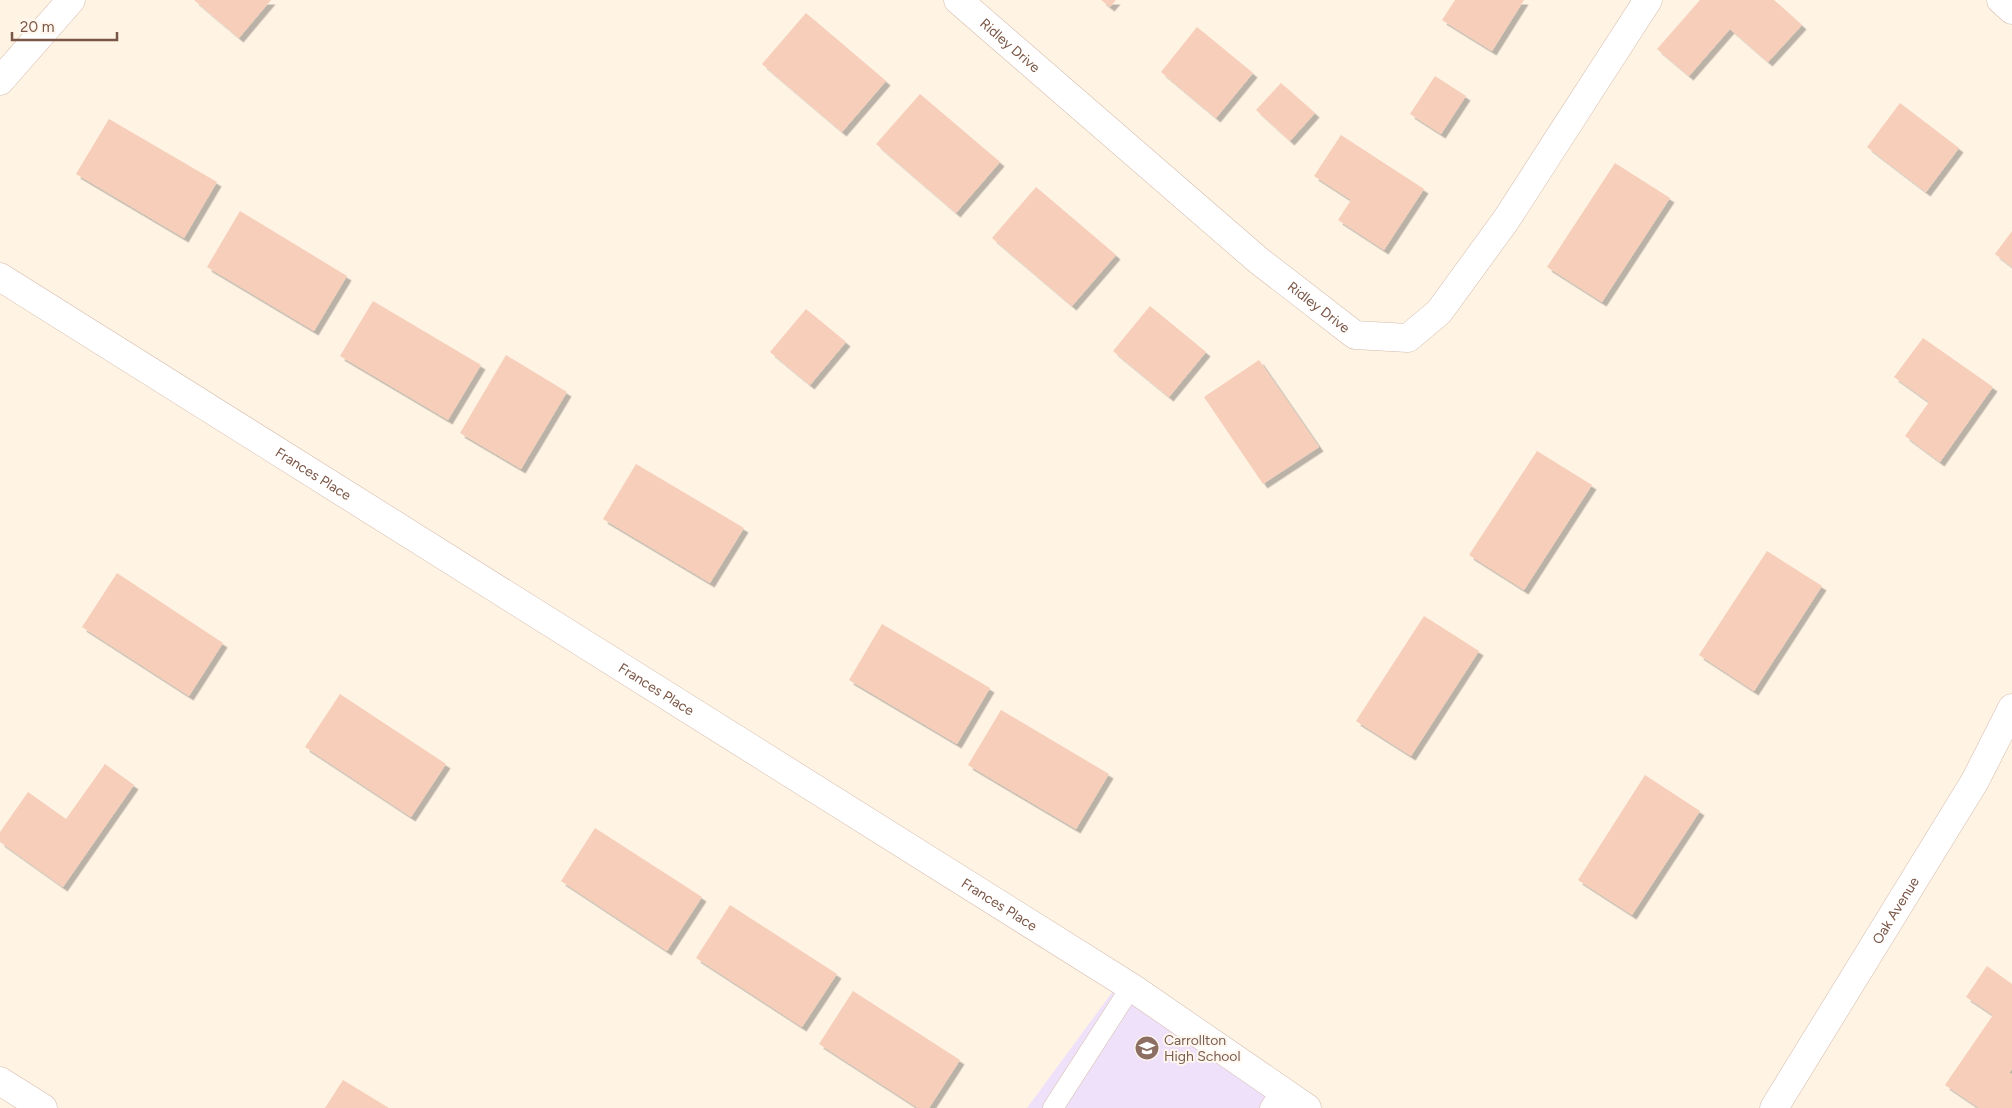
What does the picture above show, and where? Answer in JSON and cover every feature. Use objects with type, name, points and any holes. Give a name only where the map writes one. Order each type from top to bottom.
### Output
[{"type":"street","points":[[0,81],[70,0]]},
{"type":"street","name":"Ridley Drive","points":[[965,6],[1258,260],[1355,335],[1408,338],[1439,312],[1506,220],[1648,0]]},
{"type":"street","points":[[2001,0],[2012,10]]},
{"type":"street","name":"Frances Place","points":[[0,276],[1131,987],[1275,1100],[1307,1108]]},
{"type":"street","name":"Oak Avenue","points":[[1774,1108],[1975,781],[2012,708]]},
{"type":"street","points":[[0,1081],[43,1108]]},
{"type":"lane","points":[[1053,1108],[1131,987]]},
{"type":"shaded area","name":"Carrollton High School","points":[[1119,983],[1314,1108],[1027,1108]]},
{"type":"building","points":[[194,0],[271,0],[239,38]]},
{"type":"building","points":[[1101,0],[1116,0],[1110,7]]},
{"type":"building","points":[[1455,0],[1524,0],[1492,51],[1442,20]]},
{"type":"building","points":[[1700,0],[1774,0],[1802,25],[1768,62],[1730,29],[1689,76],[1657,49]]},
{"type":"building","points":[[806,13],[886,81],[842,132],[762,64]]},
{"type":"building","points":[[1197,27],[1253,73],[1216,118],[1161,72]]},
{"type":"building","points":[[1435,76],[1466,96],[1441,134],[1410,114]]},
{"type":"building","points":[[1281,83],[1315,113],[1290,141],[1256,110]]},
{"type":"building","points":[[920,94],[1000,162],[956,213],[876,144]]},
{"type":"building","points":[[1900,103],[1959,148],[1926,192],[1867,147]]},
{"type":"building","points":[[109,119],[217,182],[184,238],[76,174]]},
{"type":"building","points":[[1341,135],[1424,189],[1384,250],[1338,220],[1351,200],[1314,176]]},
{"type":"building","points":[[1615,163],[1670,198],[1602,302],[1547,267]]},
{"type":"building","points":[[1036,187],[1116,255],[1072,306],[992,238]]},
{"type":"building","points":[[240,211],[347,276],[314,331],[207,267]]},
{"type":"building","points":[[2012,231],[2012,267],[1995,254]]},
{"type":"building","points":[[373,301],[481,365],[448,420],[340,356]]},
{"type":"building","points":[[1150,306],[1206,352],[1169,397],[1113,351]]},
{"type":"building","points":[[806,309],[846,342],[810,385],[770,352]]},
{"type":"building","points":[[1923,338],[1993,387],[1940,462],[1905,436],[1929,402],[1894,377]]},
{"type":"building","points":[[506,355],[567,392],[521,469],[460,433]]},
{"type":"building","points":[[1259,360],[1319,447],[1263,484],[1204,397]]},
{"type":"building","points":[[1537,451],[1592,485],[1524,590],[1469,555]]},
{"type":"building","points":[[636,464],[744,528],[710,583],[603,519]]},
{"type":"building","points":[[1767,551],[1822,586],[1754,691],[1699,655]]},
{"type":"building","points":[[117,573],[223,643],[189,696],[82,627]]},
{"type":"building","points":[[1424,616],[1479,651],[1411,756],[1356,721]]},
{"type":"building","points":[[882,624],[990,688],[957,744],[849,680]]},
{"type":"building","points":[[340,694],[446,764],[411,817],[305,747]]},
{"type":"building","points":[[1001,710],[1109,774],[1076,829],[968,765]]},
{"type":"building","points":[[105,764],[134,785],[63,887],[0,842],[0,832],[28,792],[66,819]]},
{"type":"building","points":[[1645,775],[1700,811],[1632,915],[1578,880]]},
{"type":"building","points":[[595,828],[702,897],[667,951],[561,881]]},
{"type":"building","points":[[730,905],[837,974],[802,1027],[696,958]]},
{"type":"building","points":[[1987,966],[2012,984],[2012,1069],[2009,1073],[2012,1074],[2012,1108],[1979,1108],[1945,1085],[1993,1015],[1966,997]]},
{"type":"building","points":[[853,991],[960,1060],[929,1108],[918,1108],[819,1044]]},
{"type":"building","points":[[343,1080],[389,1108],[325,1108]]},
{"type":"place","name":"Carrollton High School","points":[[1147,1048]]}]
